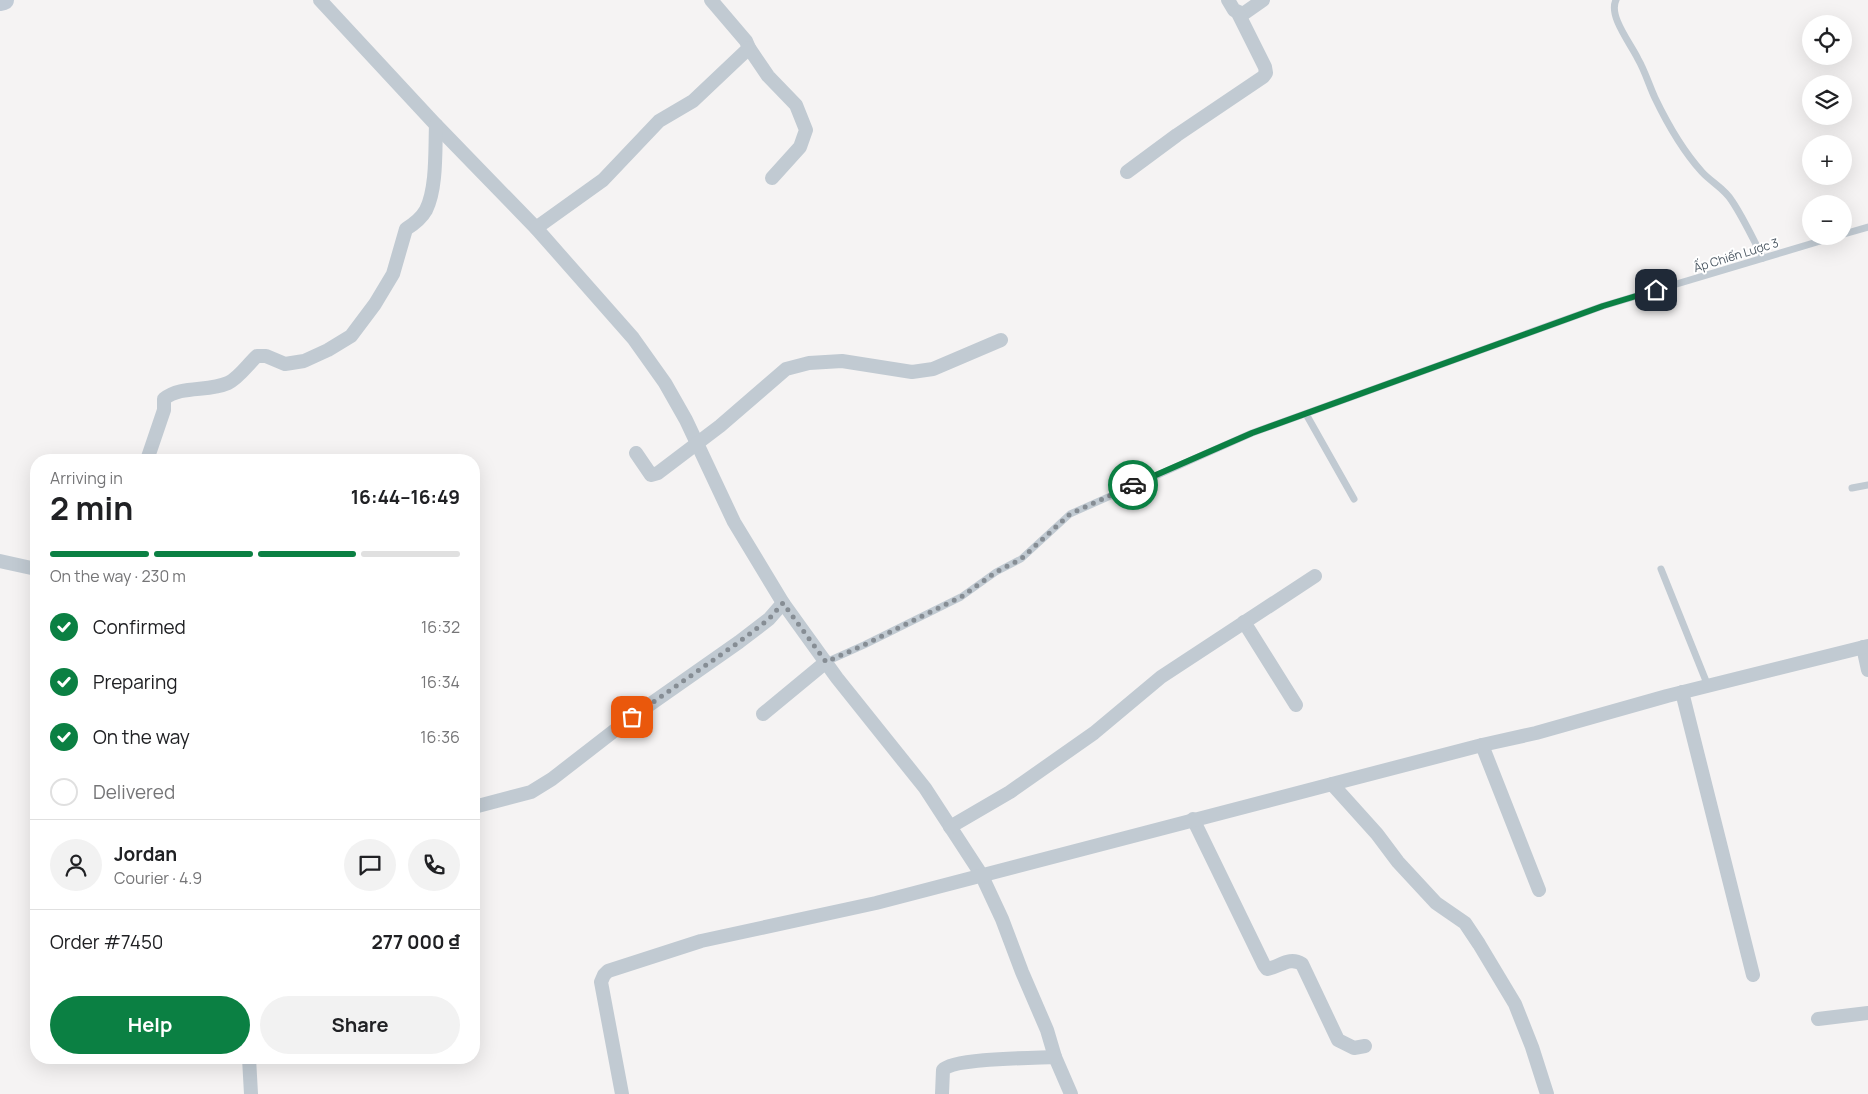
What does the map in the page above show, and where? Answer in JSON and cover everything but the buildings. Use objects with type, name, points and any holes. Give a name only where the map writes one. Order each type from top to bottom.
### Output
[{"type":"street","points":[[320,0],[436,126],[536,228],[633,338],[665,384],[686,420],[734,522],[783,603],[826,662],[925,788],[981,874],[1048,1030],[1055,1057],[1071,1094]]},
{"type":"street","points":[[711,0],[746,41],[768,76],[796,105],[806,130],[800,146],[772,178]]},
{"type":"street","points":[[1127,172],[1176,135],[1263,77],[1266,73],[1265,67],[1238,13],[1228,0]]},
{"type":"street","points":[[1238,13],[1243,14],[1263,0]]},
{"type":"street","points":[[536,228],[602,180],[659,121],[693,101],[749,48]]},
{"type":"street","points":[[150,454],[164,410],[164,399],[171,393],[213,388],[230,382],[256,356],[266,356],[286,364],[304,360],[328,350],[351,336],[376,304],[393,274],[406,229],[417,222],[426,211],[431,197],[436,126]]},
{"type":"street","points":[[636,453],[651,475],[658,473],[696,442],[720,426],[786,369],[809,362],[842,361],[912,372],[933,369],[1001,340]]},
{"type":"street","points":[[0,560],[30,568]]},
{"type":"street","points":[[950,827],[1010,792],[1094,733],[1160,677],[1315,576]]},
{"type":"street","points":[[480,805],[531,792],[552,779],[632,717],[739,642],[769,619],[783,603]]},
{"type":"street","points":[[1244,622],[1296,705]]},
{"type":"street","points":[[622,1094],[601,982],[608,971],[701,941],[876,903],[1482,744],[1536,733],[1682,692],[1866,646],[1868,670]]},
{"type":"street","points":[[763,714],[826,662]]},
{"type":"street","points":[[1682,692],[1753,975]]},
{"type":"street","points":[[1482,744],[1539,890]]},
{"type":"street","points":[[1332,784],[1377,834],[1398,862],[1436,902],[1465,923],[1515,1004],[1532,1047],[1547,1094]]},
{"type":"street","points":[[1193,819],[1267,969],[1274,968],[1290,960],[1296,960],[1302,964],[1338,1040],[1354,1048],[1365,1046]]},
{"type":"street","points":[[1818,1019],[1868,1013]]},
{"type":"street","points":[[942,1094],[943,1070],[949,1066],[985,1060],[1055,1057]]},
{"type":"street","points":[[249,1064],[251,1094]]},
{"type":"lane","points":[[1616,0],[1615,10],[1619,24],[1637,56],[1656,99],[1677,136],[1702,172],[1732,200],[1763,258]]},
{"type":"lane","points":[[1852,232],[1868,227]]},
{"type":"lane","name":"Ấp Chiến Lược 3","points":[[826,662],[961,597],[996,572],[1021,559],[1070,514],[1252,433],[1603,306],[1807,245]]},
{"type":"lane","points":[[1306,414],[1354,499]]},
{"type":"lane","points":[[1852,488],[1868,485]]},
{"type":"lane","points":[[1661,569],[1708,686]]},
{"type":"way so far","points":[[632,717],[739,642],[769,619],[783,603],[826,662],[961,597],[996,572],[1021,559],[1070,514],[1133,485]]},
{"type":"route","points":[[1133,485],[1252,433],[1603,306],[1656,290]]}]
